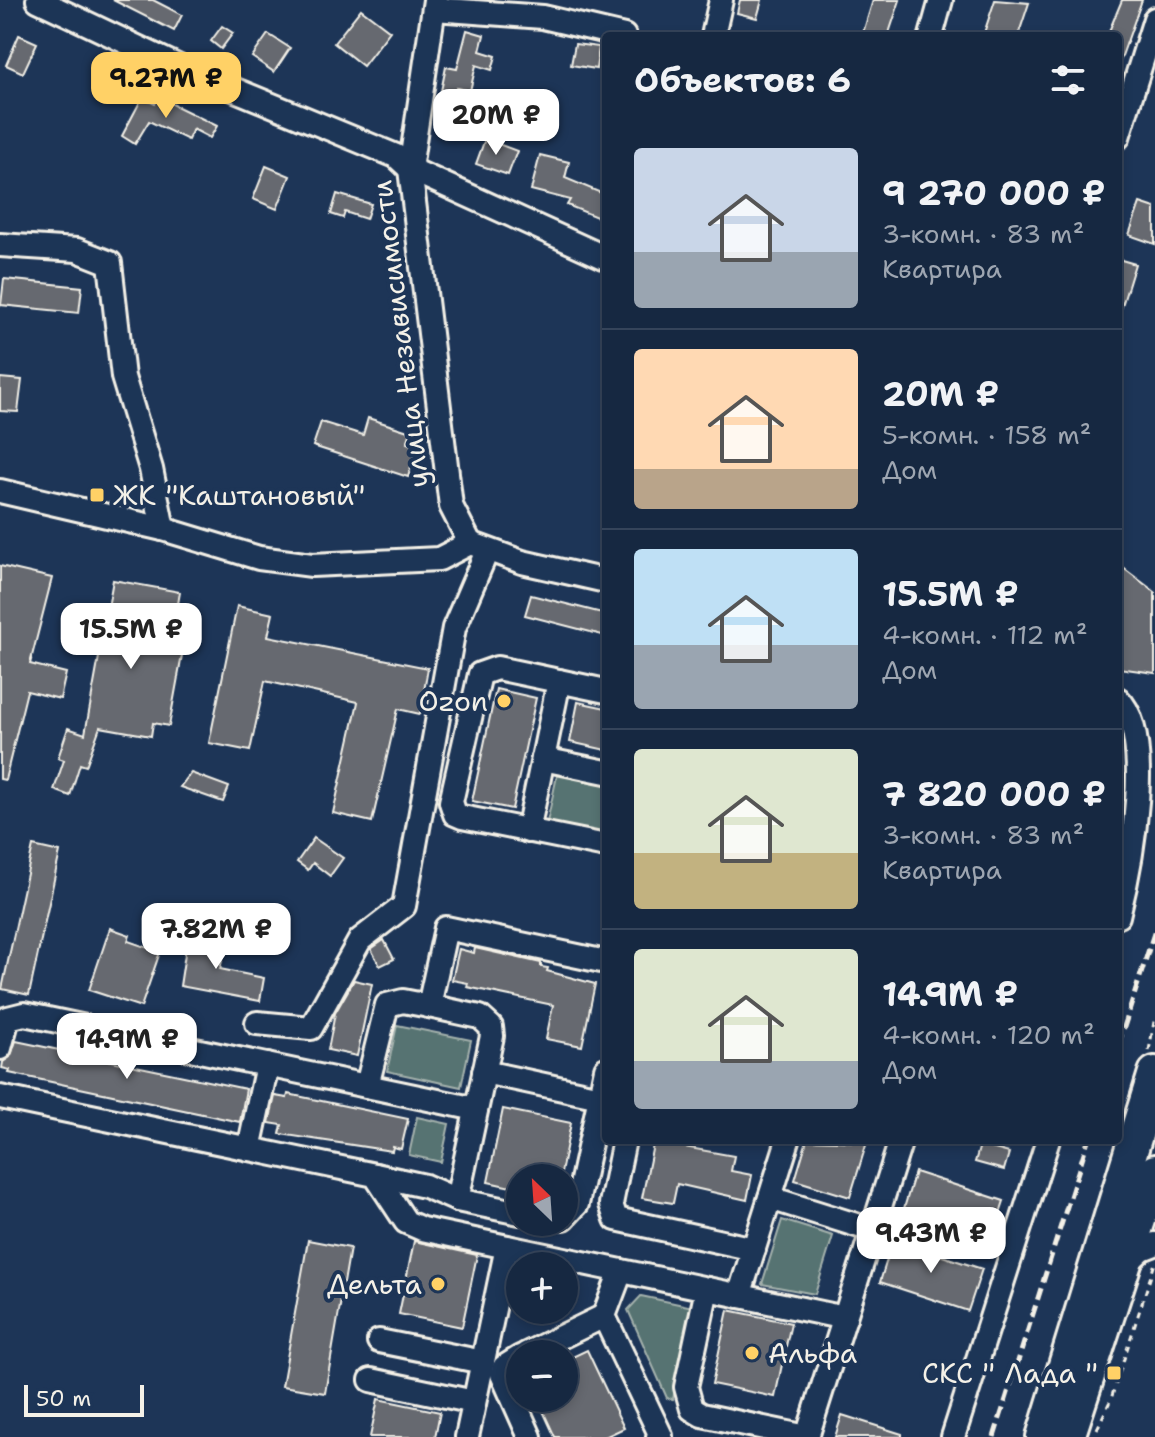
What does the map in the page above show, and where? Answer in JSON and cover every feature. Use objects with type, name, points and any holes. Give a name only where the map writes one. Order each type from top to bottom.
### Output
[{"type":"highway","points":[[1043,1437],[1155,1073]]},
{"type":"highway","points":[[1068,1437],[1140,1264],[1155,1171]]},
{"type":"street","points":[[38,0],[177,66],[396,156],[410,169],[602,256]]},
{"type":"street","points":[[714,32],[721,0]]},
{"type":"street","points":[[932,32],[941,0]]},
{"type":"street","points":[[434,4],[543,17],[607,32]]},
{"type":"street","name":"улица Независимости","points":[[434,4],[410,169],[451,506],[457,523],[479,547]]},
{"type":"street","points":[[1122,124],[1155,19]]},
{"type":"street","points":[[0,245],[77,250],[110,263],[123,377],[151,469],[163,529]]},
{"type":"street","points":[[0,491],[163,529],[259,558],[312,565],[439,559],[479,547],[602,580]]},
{"type":"street","points":[[257,1023],[311,1028],[360,940],[404,906],[454,628],[479,547]]},
{"type":"street","points":[[602,690],[497,668],[487,670],[476,683],[451,809],[462,817],[602,845]]},
{"type":"street","points":[[528,831],[559,681]]},
{"type":"street","points":[[1122,703],[1143,722],[1153,761],[1152,786],[1122,901]]},
{"type":"street","points":[[543,759],[602,771]]},
{"type":"street","points":[[429,1006],[446,928],[602,961]]},
{"type":"street","points":[[367,1086],[387,1005],[403,1001],[487,1021],[492,1036],[457,1200]]},
{"type":"street","points":[[0,1048],[8,1018],[24,1014],[476,1109]]},
{"type":"street","points":[[249,1149],[267,1065]]},
{"type":"street","points":[[484,1072],[600,1097]]},
{"type":"street","points":[[578,1199],[602,1088]]},
{"type":"street","points":[[0,1097],[425,1186],[457,1200],[506,1210]]},
{"type":"street","points":[[623,1144],[611,1204],[616,1219],[754,1249]]},
{"type":"street","points":[[739,1296],[786,1144]]},
{"type":"street","points":[[707,1289],[686,1387],[692,1409],[702,1415],[807,1437],[900,1144]]},
{"type":"street","points":[[953,1437],[1047,1144]]},
{"type":"street","points":[[375,1175],[400,1214],[413,1227],[845,1318]]},
{"type":"street","points":[[770,1198],[872,1230]]},
{"type":"street","points":[[1140,1264],[1142,1249],[1155,1244]]},
{"type":"street","points":[[467,1437],[507,1247]]},
{"type":"street","points":[[555,1340],[604,1316],[621,1271]]},
{"type":"street","points":[[604,1316],[661,1437]]},
{"type":"street","points":[[379,1341],[483,1362]]},
{"type":"street","points":[[371,1380],[474,1402]]},
{"type":"street","points":[[519,1412],[530,1437]]},
{"type":"path","points":[[1094,1437],[1111,1399],[1140,1264]]},
{"type":"green space","points":[[558,771],[602,780],[602,839],[546,827]]},
{"type":"green space","points":[[397,1025],[471,1040],[461,1087],[387,1071]]},
{"type":"green space","points":[[417,1117],[449,1124],[441,1162],[409,1155]]},
{"type":"green space","points":[[782,1220],[833,1236],[815,1294],[762,1284]]},
{"type":"green space","points":[[641,1296],[693,1307],[673,1399],[667,1398],[628,1310]]},
{"type":"building","points":[[113,0],[153,0],[182,15],[174,31]]},
{"type":"building","points":[[740,0],[762,0],[757,18],[737,13]]},
{"type":"building","points":[[873,0],[900,0],[889,32],[863,32]]},
{"type":"building","points":[[995,0],[1029,3],[1019,32],[984,32]]},
{"type":"building","points":[[1122,0],[1142,0],[1122,56],[1122,32],[1109,32]]},
{"type":"building","points":[[361,9],[390,31],[363,66],[334,43]]},
{"type":"building","points":[[222,26],[233,33],[221,49],[211,41]]},
{"type":"building","points":[[467,30],[484,35],[480,51],[496,56],[492,70],[476,65],[470,91],[457,88],[456,95],[441,91],[446,67],[457,69]]},
{"type":"building","points":[[268,34],[290,48],[274,72],[252,57]]},
{"type":"building","points":[[19,35],[37,43],[23,73],[6,65]]},
{"type":"building","points":[[575,44],[599,47],[596,69],[571,65]]},
{"type":"building","points":[[158,97],[217,126],[210,138],[193,129],[188,140],[149,121],[135,144],[122,136],[142,98],[155,104]]},
{"type":"building","points":[[485,139],[517,151],[508,175],[476,164]]},
{"type":"building","points":[[540,155],[569,162],[565,178],[602,193],[599,218],[567,205],[570,200],[531,190]]},
{"type":"building","points":[[266,166],[290,176],[277,209],[253,199]]},
{"type":"building","points":[[337,194],[371,204],[366,219],[345,212],[343,218],[331,214]]},
{"type":"building","points":[[1140,203],[1155,208],[1155,244],[1129,235]]},
{"type":"building","points":[[1122,260],[1135,264],[1122,306]]},
{"type":"building","points":[[4,279],[82,287],[79,313],[1,305]]},
{"type":"building","points":[[0,378],[22,380],[18,412],[0,411]]},
{"type":"building","points":[[368,418],[411,432],[407,443],[417,447],[408,477],[313,446],[321,422],[363,435]]},
{"type":"building","points":[[0,566],[52,578],[30,664],[66,673],[60,699],[27,691],[5,780],[0,779]]},
{"type":"building","points":[[1122,567],[1155,592],[1155,673],[1122,669]]},
{"type":"building","points":[[113,580],[180,592],[177,610],[189,617],[169,726],[153,723],[151,736],[100,727],[86,766],[80,764],[70,796],[54,790],[64,760],[58,758],[68,728],[85,734]]},
{"type":"building","points":[[531,595],[602,613],[602,635],[525,615]]},
{"type":"building","points":[[237,606],[273,614],[268,636],[428,668],[420,714],[398,709],[372,822],[333,813],[358,702],[265,681],[250,751],[209,743]]},
{"type":"building","points":[[496,689],[536,698],[512,809],[472,801]]},
{"type":"building","points":[[578,702],[602,707],[602,749],[570,742]]},
{"type":"building","points":[[191,773],[229,787],[223,802],[180,787]]},
{"type":"building","points":[[314,838],[343,858],[330,876],[313,863],[308,870],[297,862]]},
{"type":"building","points":[[33,846],[60,852],[29,995],[2,989]]},
{"type":"building","points":[[110,928],[130,935],[128,941],[160,952],[141,1007],[89,990]]},
{"type":"building","points":[[188,934],[226,944],[220,969],[264,978],[260,1001],[180,986]]},
{"type":"building","points":[[384,940],[394,959],[380,966],[371,949]]},
{"type":"building","points":[[475,948],[541,963],[541,967],[548,968],[547,971],[595,984],[582,1046],[546,1039],[553,1005],[467,987],[468,983],[452,980],[459,949],[474,953]]},
{"type":"building","points":[[354,980],[372,984],[357,1056],[328,1050],[335,1013]]},
{"type":"building","points":[[16,1041],[246,1089],[240,1122],[9,1073],[10,1070],[2,1068],[3,1062],[10,1057]]},
{"type":"building","points":[[288,1094],[408,1119],[401,1149],[393,1147],[392,1151],[280,1134],[282,1125],[269,1123],[275,1096],[287,1098]]},
{"type":"building","points":[[503,1109],[571,1123],[563,1164],[506,1164],[506,1186],[488,1182]]},
{"type":"building","points":[[653,1144],[684,1144],[684,1147],[734,1156],[731,1171],[752,1175],[747,1200],[677,1184],[673,1203],[642,1198]]},
{"type":"building","points":[[806,1144],[866,1144],[850,1197],[795,1180]]},
{"type":"building","points":[[980,1145],[1009,1153],[1004,1170],[975,1162]]},
{"type":"building","points":[[915,1172],[1004,1201],[990,1243],[902,1215]]},
{"type":"building","points":[[308,1240],[350,1248],[325,1393],[282,1386]]},
{"type":"building","points":[[893,1240],[982,1269],[968,1311],[880,1282]]},
{"type":"building","name":"Дельта","points":[[414,1241],[477,1255],[462,1327],[399,1314]]},
{"type":"building","name":"Альфа","points":[[728,1310],[791,1323],[775,1397],[712,1384]]},
{"type":"building","points":[[587,1350],[624,1428],[605,1437],[555,1437],[543,1412],[578,1412],[578,1354]]},
{"type":"building","points":[[378,1399],[440,1412],[435,1437],[370,1437]]},
{"type":"building","points":[[842,1415],[902,1434],[902,1437],[835,1437]]},
{"type":"railway","points":[[1122,1033],[1155,930]]},
{"type":"railway","points":[[994,1437],[1087,1144]]},
{"type":"place","name":"ЖК \"Каштановый\"","points":[[97,495]]},
{"type":"place","name":"Ozon","points":[[504,701]]},
{"type":"place","name":"Дельта","points":[[438,1284]]},
{"type":"place","name":"Альфа","points":[[752,1353]]},
{"type":"place","name":"СКС \" Лада \"","points":[[1114,1373]]}]
